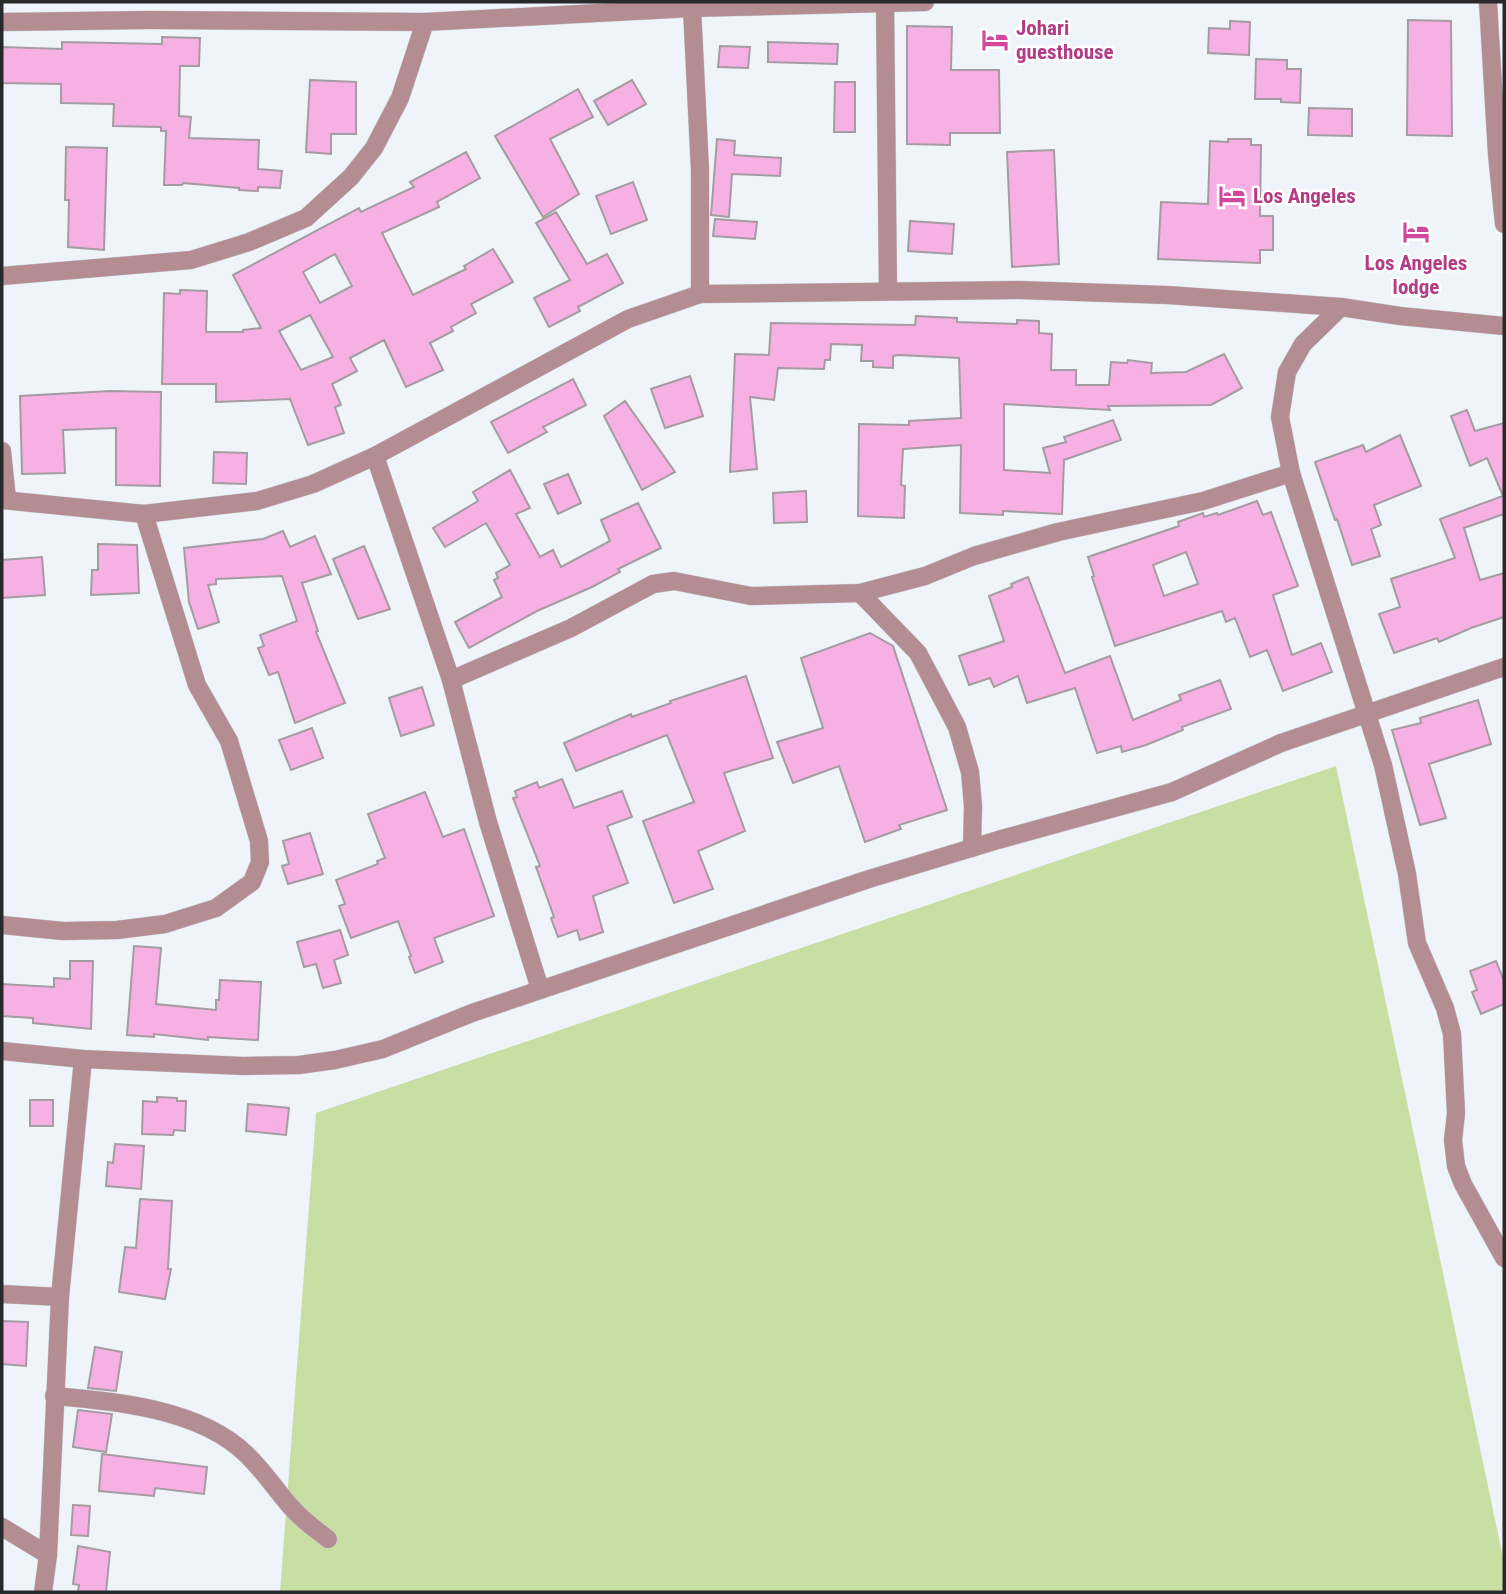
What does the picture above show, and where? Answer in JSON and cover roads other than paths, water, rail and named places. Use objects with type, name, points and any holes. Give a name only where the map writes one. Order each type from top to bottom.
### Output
[{"type":"street","points":[[2,22],[425,22],[493,10],[925,2]]},
{"type":"street","points":[[1488,2],[1504,224]]},
{"type":"street","points":[[885,3],[888,291]]},
{"type":"street","points":[[692,8],[700,170],[700,294]]},
{"type":"street","points":[[2,276],[191,260],[249,242],[306,218],[351,177],[374,148],[400,98],[425,22]]},
{"type":"street","points":[[2,452],[4,500],[144,514],[257,501],[313,484],[375,456],[628,319],[700,294],[1046,291],[1167,295],[1341,307],[1504,326]]},
{"type":"street","points":[[1341,307],[1303,344],[1287,372],[1280,417],[1291,473],[1383,765],[1398,829],[1418,943],[1445,1008],[1452,1034],[1456,1113],[1453,1140],[1456,1166],[1463,1184],[1504,1258]]},
{"type":"street","points":[[375,456],[451,680],[488,822],[540,989]]},
{"type":"street","points":[[451,680],[571,628],[653,584],[674,581],[751,596],[860,593],[925,576],[974,556],[1034,539],[1203,500],[1291,473]]},
{"type":"street","points":[[2,925],[62,931],[117,930],[165,924],[216,908],[253,882],[260,862],[259,841],[229,741],[197,685],[144,514]]},
{"type":"street","points":[[860,593],[918,653],[957,727],[970,772],[973,806],[972,848]]},
{"type":"street","points":[[2,1051],[83,1059],[244,1066],[299,1065],[335,1060],[383,1048],[540,989],[869,879],[1172,792],[1281,743],[1504,667]]},
{"type":"street","points":[[43,1592],[48,1555],[60,1297],[83,1059]]},
{"type":"street","points":[[2,1294],[60,1297]]},
{"type":"street","points":[[54,1396],[130,1406],[168,1414],[203,1426],[245,1453],[291,1507],[328,1539]]},
{"type":"street","points":[[2,1527],[48,1555]]},
{"type":"place","name":"Johari guesthouse","points":[[995,40]]},
{"type":"place","name":"Los Angeles","points":[[1232,196]]},
{"type":"place","name":"Los Angeles lodge","points":[[1416,232]]}]
